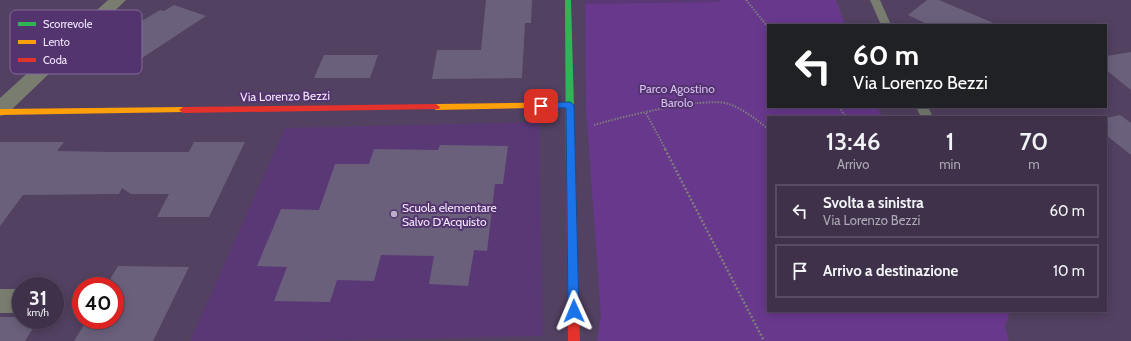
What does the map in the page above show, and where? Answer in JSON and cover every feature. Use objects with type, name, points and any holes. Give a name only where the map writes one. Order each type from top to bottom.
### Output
[{"type":"street","points":[[107,10],[118,0]]},
{"type":"street","points":[[568,0],[574,341]]},
{"type":"street","points":[[0,110],[39,74]]},
{"type":"street","name":"Via Lorenzo Bezzi","points":[[0,110],[570,105]]},
{"type":"street","points":[[0,301],[12,301]]},
{"type":"lane","points":[[875,0],[886,24]]},
{"type":"path","points":[[746,0],[767,26]]},
{"type":"path","points":[[571,131],[621,117],[702,103],[729,104],[751,116],[767,128]]},
{"type":"path","points":[[839,108],[845,116]]},
{"type":"path","points":[[646,113],[687,189],[764,341]]},
{"type":"shaded area","points":[[585,0],[720,0],[721,2],[585,4]]},
{"type":"shaded area","name":"Scuola elementare Salvo D'Acquisto","points":[[539,122],[543,336],[295,341],[190,341],[285,128]]},
{"type":"green space","name":"Parco Agostino Barolo","points":[[720,0],[836,0],[845,24],[767,24],[767,108],[878,108],[882,116],[767,116],[767,312],[1010,312],[1005,327],[1009,341],[597,341],[601,316],[586,109],[585,4],[720,2]]},
{"type":"building","points":[[486,0],[532,0],[531,23],[525,23],[522,78],[432,79],[437,50],[481,50]]},
{"type":"building","points":[[927,0],[939,0],[996,24],[927,24],[908,15]]},
{"type":"building","points":[[174,5],[206,16],[142,58],[142,21],[160,10],[164,11]]},
{"type":"building","points":[[1131,52],[1131,90],[1107,71],[1107,56]]},
{"type":"building","points":[[324,55],[378,55],[370,78],[314,78]]},
{"type":"building","points":[[1120,115],[1131,123],[1131,155],[1107,136],[1107,118]]},
{"type":"building","points":[[0,142],[64,142],[57,151],[189,152],[194,142],[245,142],[209,217],[157,217],[169,194],[131,194],[122,188],[119,194],[23,195],[0,226]]},
{"type":"building","points":[[440,145],[508,146],[503,184],[495,184],[487,251],[474,250],[468,286],[429,284],[434,256],[381,255],[374,281],[337,280],[330,302],[274,301],[287,267],[257,266],[281,209],[319,210],[335,164],[369,164],[374,149],[438,150]]},
{"type":"building","points":[[118,266],[189,267],[153,341],[74,341],[81,329],[124,329],[124,277],[111,277]]},
{"type":"building","points":[[0,317],[12,317],[12,329],[32,329],[25,341],[0,341]]},
{"type":"traffic: fast","points":[[568,0],[571,179]]},
{"type":"traffic: slow","points":[[436,107],[570,105]]},
{"type":"traffic: slow","points":[[0,112],[183,110]]},
{"type":"traffic: jam","points":[[183,110],[436,107]]},
{"type":"traffic: jam","points":[[571,179],[574,341]]},
{"type":"place","name":"Scuola elementare Salvo D'Acquisto","points":[[394,214]]},
{"type":"route","points":[[541,106],[570,105],[574,311]]}]
